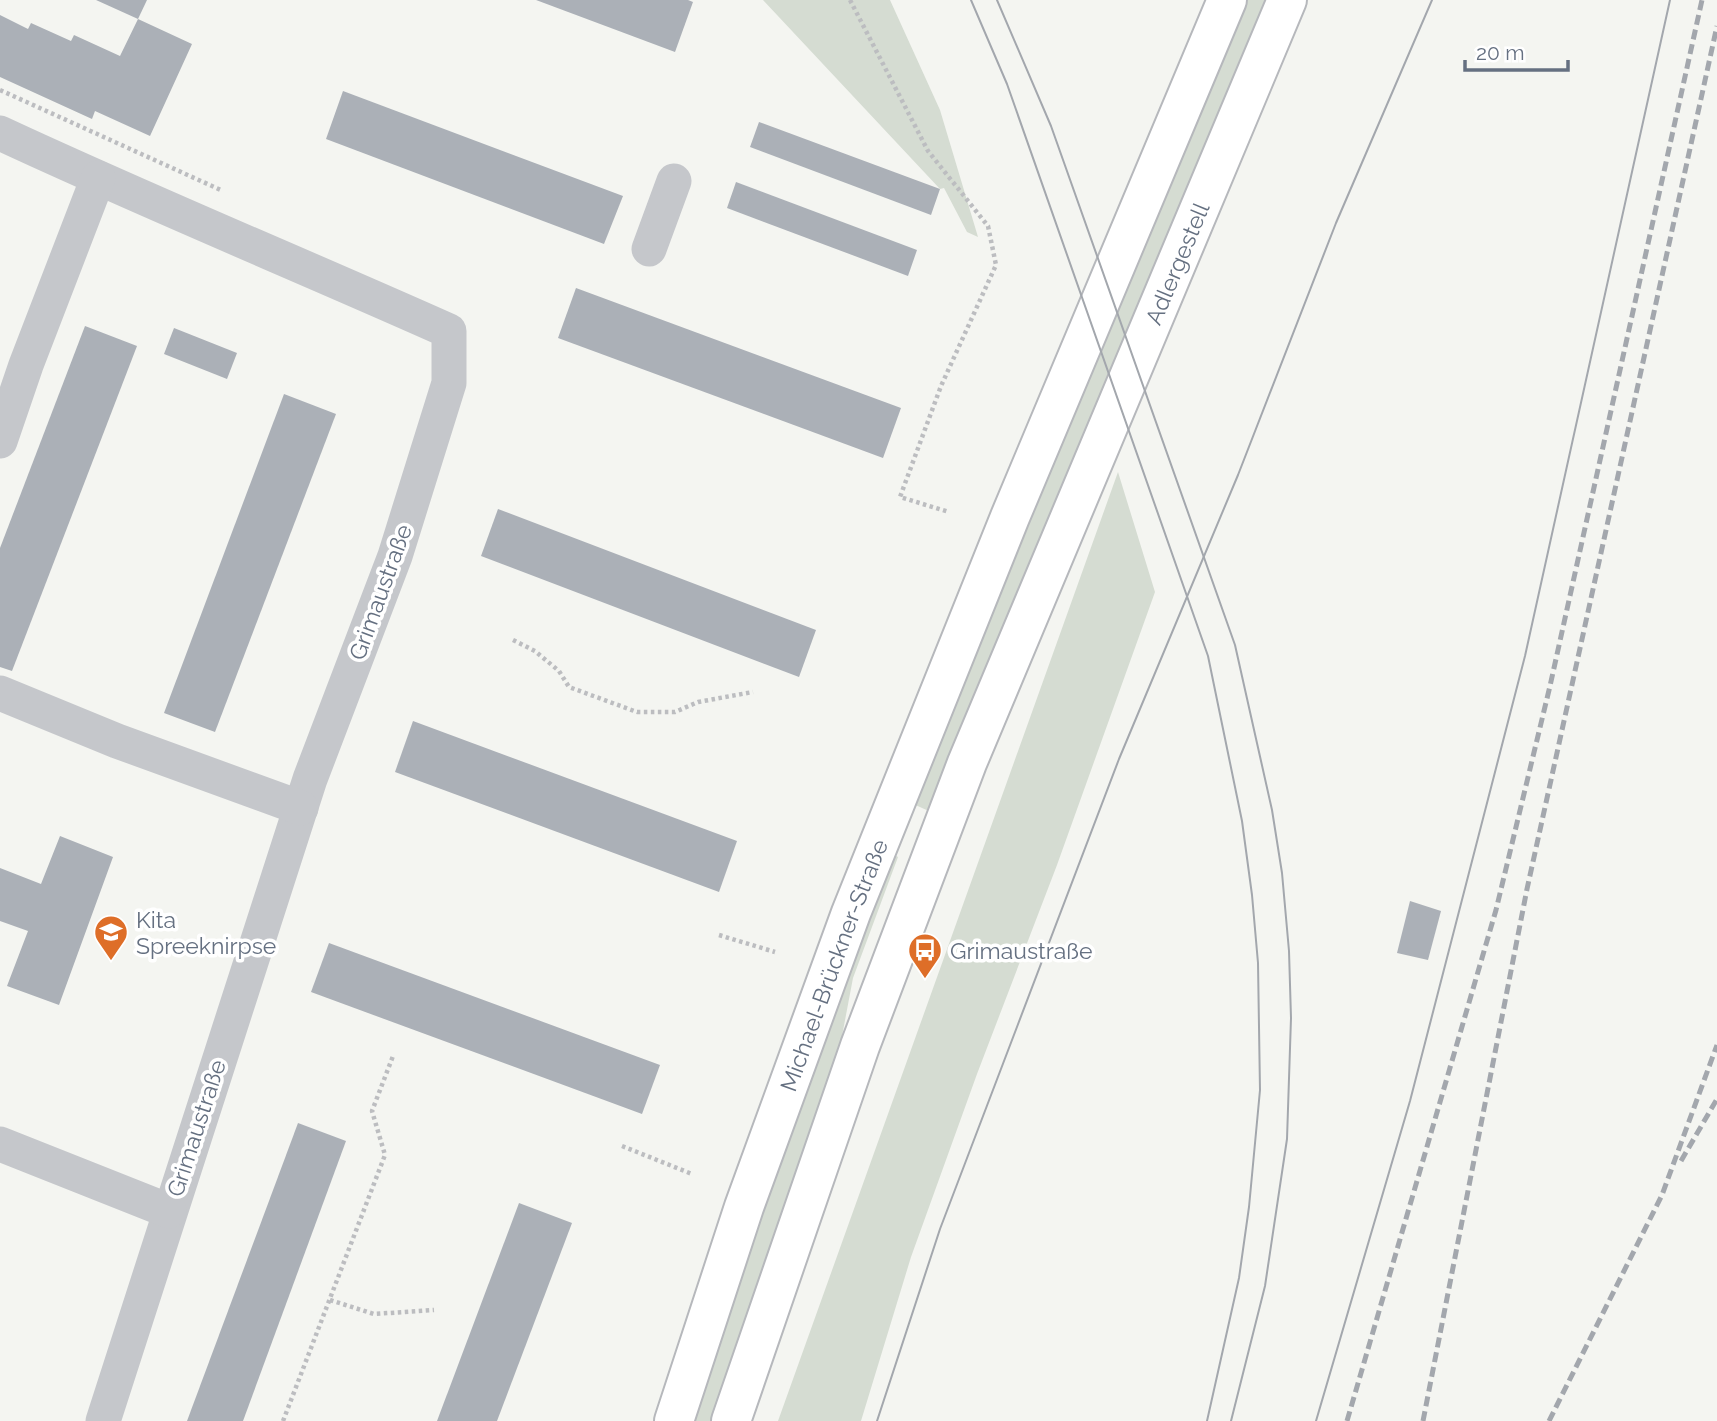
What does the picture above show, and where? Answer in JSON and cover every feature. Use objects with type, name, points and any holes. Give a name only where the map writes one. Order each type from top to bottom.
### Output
[{"type":"main road","name":"Michael-Brückner-Straße","points":[[674,1421],[766,1145],[886,822],[1010,517],[1227,0]]},
{"type":"main road","name":"Adlergestell","points":[[860,1046],[967,763],[1287,0]]},
{"type":"main road","points":[[731,1421],[860,1046],[859,984],[913,836],[886,822]]},
{"type":"street","name":"Grimaustraße","points":[[0,132],[98,178],[449,331],[449,383],[395,556],[301,808],[103,1421]]},
{"type":"street","points":[[0,441],[26,365],[98,178]]},
{"type":"street","points":[[649,249],[674,181]]},
{"type":"street","points":[[0,693],[117,741],[301,808]]},
{"type":"street","name":"Grimaustraße","points":[[0,1144],[169,1211]]},
{"type":"path","points":[[849,0],[928,150],[988,226],[996,265],[941,386],[900,497],[949,512]]},
{"type":"path","points":[[0,90],[227,193]]},
{"type":"path","points":[[513,640],[543,657],[559,671],[569,687],[637,712],[675,712],[698,702],[753,692]]},
{"type":"path","points":[[719,934],[775,953]]},
{"type":"path","points":[[284,1421],[385,1155],[372,1111],[393,1056]]},
{"type":"path","points":[[622,1146],[692,1174]]},
{"type":"path","points":[[330,1300],[374,1314],[433,1310]]},
{"type":"shaded area","points":[[763,0],[890,0],[940,110],[978,237],[967,232],[944,188],[940,189]]},
{"type":"shaded area","points":[[1245,0],[1269,0],[931,812],[911,803]]},
{"type":"shaded area","points":[[1118,472],[1155,592],[911,1257],[861,1421],[778,1421]]},
{"type":"shaded area","points":[[891,853],[898,857],[853,978],[839,1052],[716,1421],[690,1421],[726,1311]]},
{"type":"building","points":[[96,0],[147,0],[138,19]]},
{"type":"building","points":[[536,0],[688,0],[693,2],[675,52]]},
{"type":"building","points":[[0,15],[28,29],[31,23],[71,41],[74,35],[120,56],[138,19],[192,44],[150,136],[95,111],[92,119],[0,77]]},
{"type":"building","points":[[343,91],[623,196],[604,244],[326,139]]},
{"type":"building","points":[[759,122],[940,189],[931,215],[750,147]]},
{"type":"building","points":[[736,182],[917,250],[908,276],[727,208]]},
{"type":"building","points":[[576,288],[901,408],[883,458],[558,338]]},
{"type":"building","points":[[85,326],[137,346],[12,671],[0,667],[0,548]]},
{"type":"building","points":[[174,328],[237,353],[227,379],[164,354]]},
{"type":"building","points":[[284,394],[336,414],[215,732],[164,713]]},
{"type":"building","points":[[498,509],[816,630],[799,677],[481,556]]},
{"type":"building","points":[[413,721],[737,841],[719,892],[395,772]]},
{"type":"building","points":[[60,836],[113,857],[59,1005],[7,986],[28,931],[0,921],[0,868],[41,884]]},
{"type":"building","points":[[1410,901],[1441,911],[1428,960],[1397,953]]},
{"type":"building","points":[[329,943],[660,1065],[642,1114],[311,992]]},
{"type":"building","points":[[298,1123],[346,1141],[243,1421],[187,1421]]},
{"type":"building","points":[[519,1203],[572,1223],[497,1421],[437,1421]]},
{"type":"tram line","points":[[971,0],[1007,84],[1208,656],[1242,821],[1258,963],[1260,1090],[1239,1278],[1207,1421]]},
{"type":"tram line","points":[[997,0],[1051,126],[1235,645],[1272,810],[1282,873],[1289,951],[1291,1018],[1287,1139],[1265,1286],[1231,1421]]},
{"type":"tram line","points":[[877,1421],[940,1229],[1119,759],[1238,475],[1336,223],[1432,0]]},
{"type":"tram line","points":[[1316,1421],[1410,1101],[1525,656],[1670,0]]},
{"type":"railway","points":[[1347,1421],[1496,910],[1550,686],[1702,0]]},
{"type":"railway","points":[[1423,1421],[1527,889],[1717,26]]},
{"type":"railway","points":[[1549,1421],[1662,1195],[1717,1045]]},
{"type":"railway","points":[[1681,1161],[1717,1099]]},
{"type":"place","name":"Kita Spreeknirpse","points":[[111,962]]},
{"type":"place","name":"Grimaustraße","points":[[925,980]]}]
